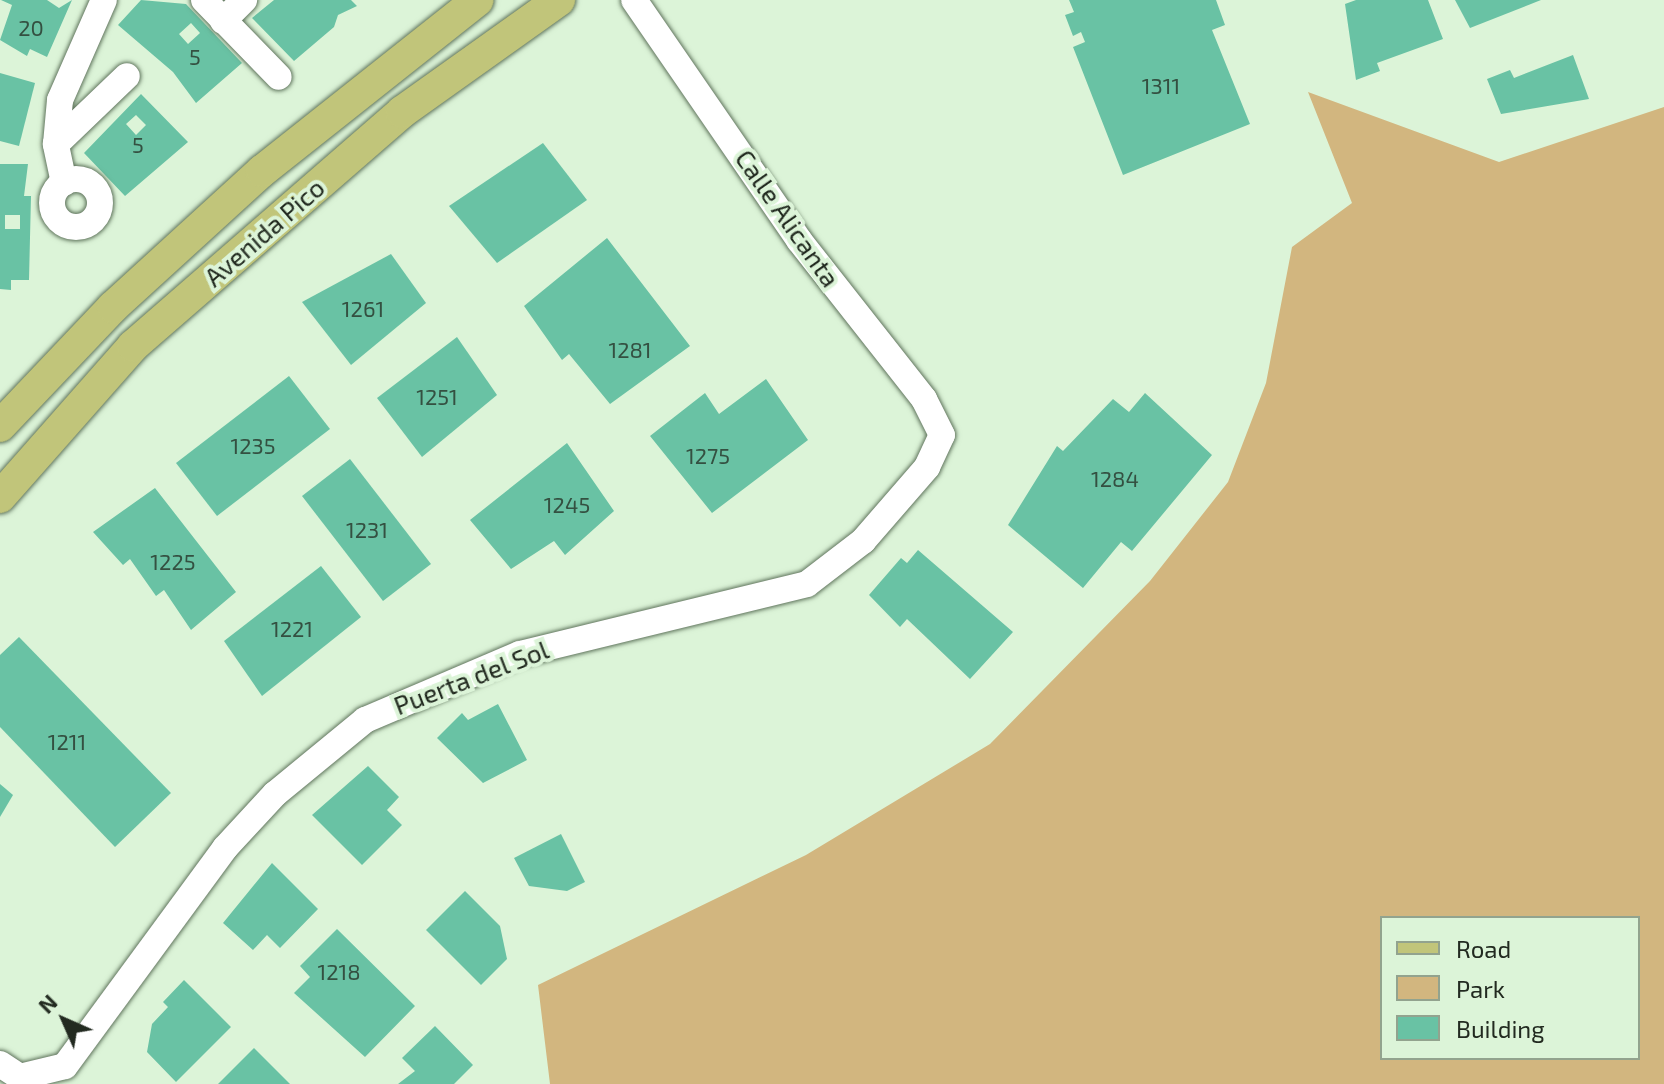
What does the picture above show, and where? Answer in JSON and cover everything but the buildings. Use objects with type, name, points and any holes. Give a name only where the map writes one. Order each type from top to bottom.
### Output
[{"type":"main road","name":"Avenida Pico","points":[[0,426],[113,307],[262,171],[478,0]]},
{"type":"main road","name":"Avenida Pico","points":[[0,497],[133,346],[402,112],[559,0]]},
{"type":"street","points":[[64,183],[56,144],[60,100],[104,0]]},
{"type":"street","points":[[204,0],[279,77]]},
{"type":"street","points":[[223,21],[244,0]]},
{"type":"street","name":"Calle Alicanta","points":[[634,0],[799,240],[924,399],[942,435]]},
{"type":"street","points":[[56,144],[127,76]]},
{"type":"street","name":"Puerta del Sol","points":[[40,1080],[65,1066],[94,1030],[225,848],[341,736],[446,681],[520,654],[807,584],[863,541],[927,467],[942,435]]},
{"type":"street","points":[[0,1064],[20,1077],[40,1080]]},
{"type":"green space","points":[[1308,92],[1499,162],[1664,107],[1664,1084],[550,1084],[538,985],[806,855],[990,744],[1150,581],[1228,482],[1266,383],[1292,247],[1352,203]]}]
